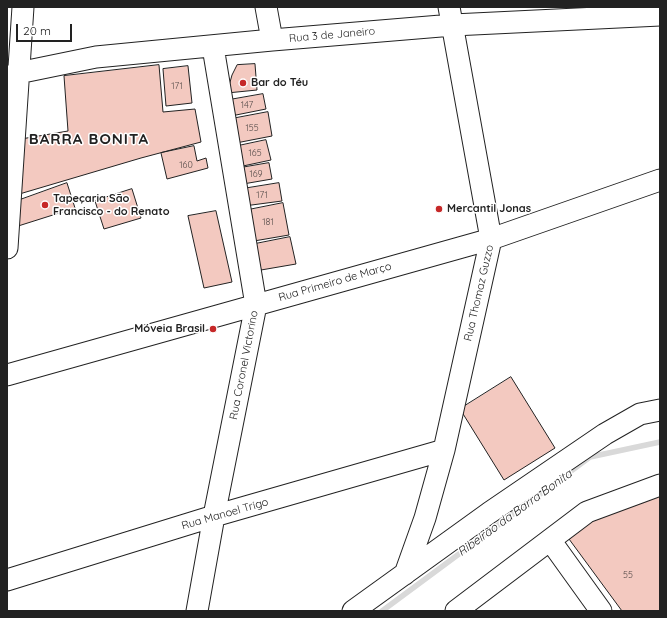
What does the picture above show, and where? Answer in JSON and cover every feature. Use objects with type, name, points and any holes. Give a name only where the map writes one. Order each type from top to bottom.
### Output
[{"type":"street","points":[[7,248],[12,75],[23,7]]},
{"type":"street","points":[[266,7],[272,40]]},
{"type":"street","name":"Rua 3 de Janeiro","points":[[12,75],[96,57],[272,40],[451,16],[660,15]]},
{"type":"street","name":"Rua Thomaz Guzzo","points":[[406,574],[425,518],[444,450],[491,238],[451,16]]},
{"type":"street","name":"Rua Coronel Victorino","points":[[197,611],[214,516],[256,305],[213,46]]},
{"type":"street","name":"Rua Primeiro de Março","points":[[7,375],[491,238],[660,180]]},
{"type":"street","points":[[353,611],[489,513],[604,434],[640,414],[660,410]]},
{"type":"street","name":"Rua Manoel Trigo","points":[[7,580],[214,516],[444,450]]},
{"type":"street","points":[[456,611],[587,512],[660,485]]},
{"type":"street","points":[[550,540],[601,611]]},
{"type":"building","name":"Bar do Téu","points":[[255,64],[257,90],[227,93],[232,75],[237,65]]},
{"type":"building","points":[[159,65],[163,112],[195,109],[201,142],[16,195],[21,139],[68,131],[64,76]]},
{"type":"building","points":[[188,66],[192,103],[166,106],[163,69]]},
{"type":"building","points":[[263,94],[266,109],[231,116],[229,100]]},
{"type":"building","points":[[268,112],[272,136],[236,143],[231,119]]},
{"type":"building","points":[[266,140],[271,160],[243,166],[238,146]]},
{"type":"building","points":[[194,146],[197,161],[206,158],[208,168],[167,179],[161,153]]},
{"type":"building","points":[[269,163],[272,179],[243,184],[240,168]]},
{"type":"building","name":"Tapeçaria São Francisco - do Renato","points":[[67,183],[75,208],[15,227],[17,201]]},
{"type":"building","points":[[279,183],[282,201],[244,206],[242,189]]},
{"type":"building","points":[[132,189],[141,218],[104,229],[95,201]]},
{"type":"building","points":[[283,203],[289,235],[254,241],[248,210]]},
{"type":"building","points":[[216,211],[232,282],[204,288],[188,216]]},
{"type":"building","points":[[290,237],[296,264],[261,270],[255,244]]},
{"type":"building","points":[[511,377],[555,448],[504,480],[460,409]]},
{"type":"building","points":[[660,494],[660,611],[622,611],[569,539],[595,519]]},
{"type":"waterway","name":"Ribeirão da Barra Bonita","points":[[382,611],[590,457],[660,442]]},
{"type":"place","name":"Bar do Téu","points":[[243,83]]},
{"type":"place","name":"Tapeçaria São Francisco - do Renato","points":[[45,205]]},
{"type":"place","name":"Mercantil Jonas","points":[[439,209]]},
{"type":"place","name":"Móveia Brasil","points":[[213,329]]},
{"type":"district","name":"BARRA BONITA","points":[[89,139]]}]
